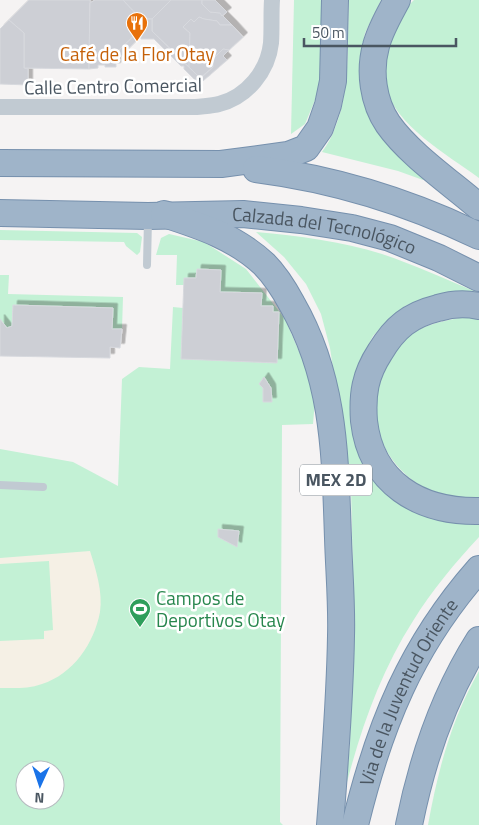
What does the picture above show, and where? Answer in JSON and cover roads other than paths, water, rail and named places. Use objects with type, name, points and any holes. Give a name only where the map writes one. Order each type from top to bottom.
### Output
[{"type":"highway","points":[[221,164],[288,155],[306,148],[320,128],[328,105],[333,81],[335,0]]},
{"type":"highway","points":[[397,0],[385,22],[376,46],[373,73],[375,95],[387,122],[398,137],[479,207]]},
{"type":"highway","points":[[0,163],[221,164],[286,173],[345,186],[412,206],[479,236]]},
{"type":"highway","name":"MEX 2D","points":[[0,212],[156,215],[205,227],[238,243],[265,265],[286,293],[304,324],[329,403],[335,453],[342,635],[330,825]]},
{"type":"highway","name":"Calzada del Tecnológico","points":[[156,215],[243,214],[352,228],[390,238],[439,258],[479,278]]},
{"type":"highway","points":[[479,306],[450,305],[425,311],[404,322],[390,337],[372,365],[366,380],[363,410],[370,450],[377,464],[396,486],[419,501],[456,509],[479,511]]},
{"type":"highway","name":"Via de la Juventud Oriente","points":[[355,825],[382,733],[412,662],[455,596],[479,569]]},
{"type":"highway","name":"Via de la Juventud Oriente","points":[[409,825],[425,758],[437,725],[461,672],[479,640]]},
{"type":"street","name":"Calle Centro Comercial","points":[[0,108],[196,107],[219,104],[236,97],[251,85],[262,71],[268,58],[271,43],[272,0]]},
{"type":"lane","points":[[147,265],[156,215]]},
{"type":"lane","points":[[0,485],[42,487]]},
{"type":"place","name":"Café de la Flor Otay","points":[[137,42]]},
{"type":"place","name":"Campos de Deportivos Otay","points":[[140,628]]}]
